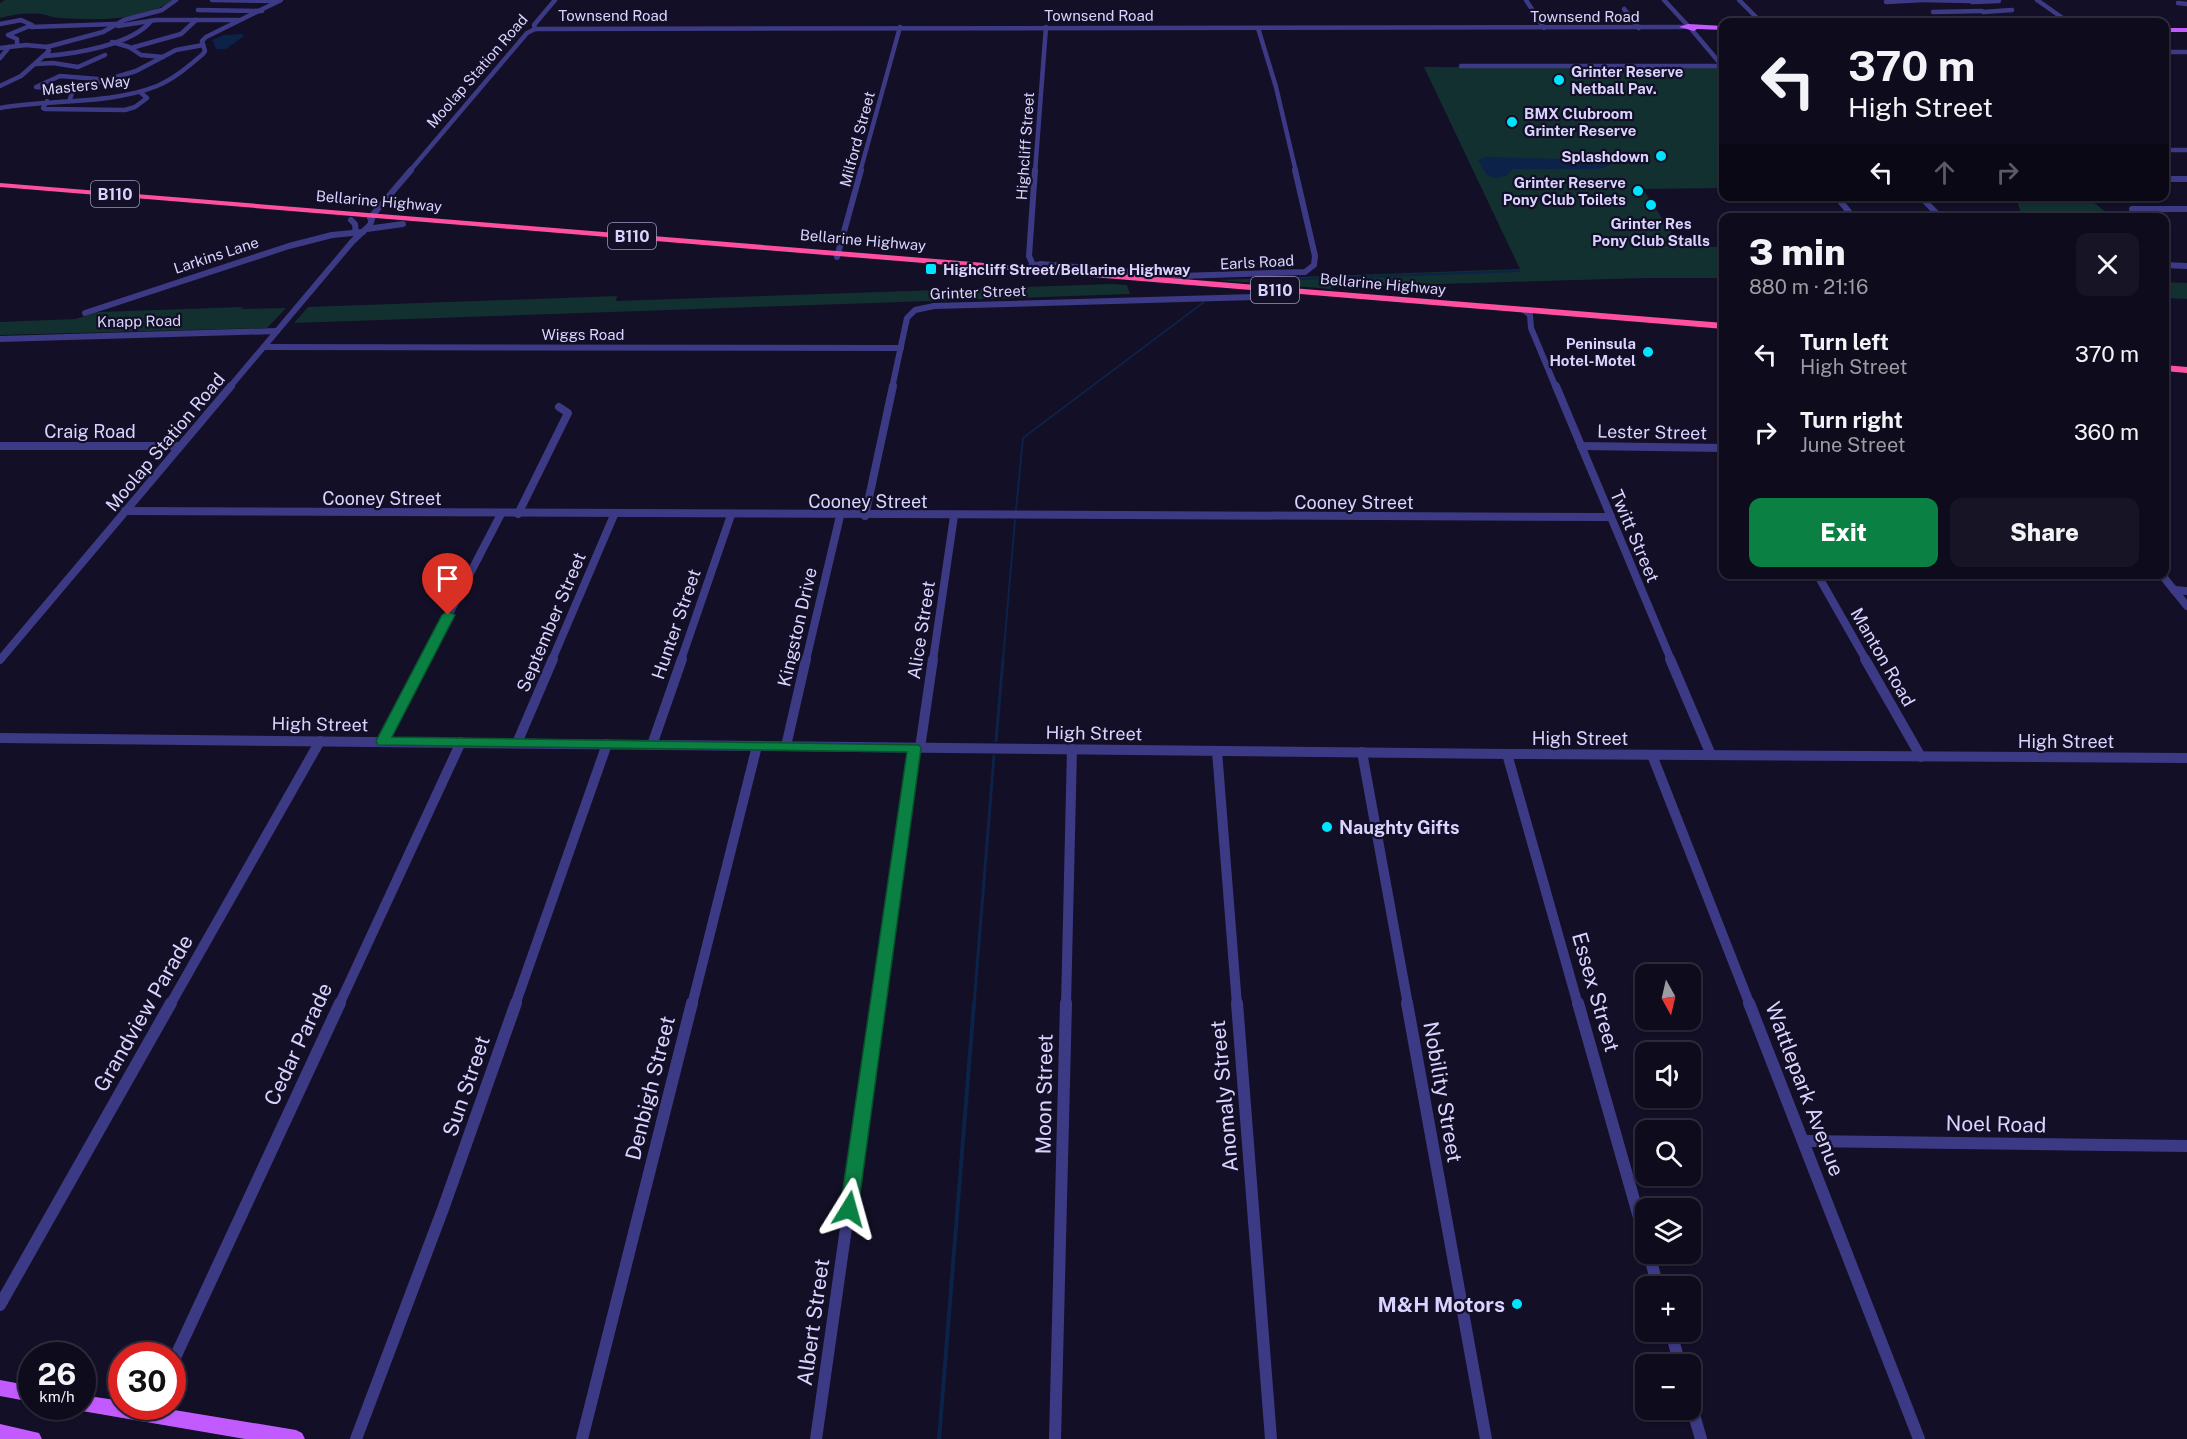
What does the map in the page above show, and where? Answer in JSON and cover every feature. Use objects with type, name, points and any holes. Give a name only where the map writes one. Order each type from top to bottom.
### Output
[{"type":"highway","name":"Bellarine Highway","points":[[0,185],[362,229],[837,255]]},
{"type":"highway","name":"Bellarine Highway","points":[[0,193],[351,220],[362,229],[403,224],[1028,269],[1719,331]]},
{"type":"highway","name":"Bellarine Highway","points":[[1028,269],[1242,292],[1719,326]]},
{"type":"highway","points":[[1242,292],[1264,289]]},
{"type":"highway","points":[[2169,363],[2187,365]]},
{"type":"highway","points":[[2169,368],[2187,370]]},
{"type":"main road","name":"Townsend Road","points":[[1687,27],[1719,28]]},
{"type":"main road","points":[[2169,30],[2187,30]]},
{"type":"main road","points":[[0,1388],[18,1391]]},
{"type":"main road","points":[[186,1418],[296,1439]]},
{"type":"main road","points":[[0,1433],[33,1439]]},
{"type":"street","points":[[0,48],[17,46],[47,48],[94,35],[128,19],[162,10],[176,0]]},
{"type":"street","points":[[184,20],[212,0],[281,0]]},
{"type":"street","name":"Masters Way","points":[[0,108],[140,92],[157,86],[175,76],[205,52],[202,41],[206,37],[243,21],[281,0]]},
{"type":"street","name":"Moolap Station Road","points":[[0,660],[527,33],[535,29],[534,25],[555,0]]},
{"type":"street","points":[[1526,0],[1544,28]]},
{"type":"street","points":[[1664,0],[1719,62]]},
{"type":"street","points":[[1738,0],[1757,18]]},
{"type":"street","points":[[2037,0],[2063,18]]},
{"type":"street","points":[[1970,1],[1982,11],[1985,18]]},
{"type":"street","points":[[1886,2],[1999,1]]},
{"type":"street","points":[[2178,3],[2187,4]]},
{"type":"street","points":[[1624,9],[1639,28]]},
{"type":"street","points":[[198,10],[263,10]]},
{"type":"street","points":[[1933,12],[2012,10]]},
{"type":"street","points":[[0,24],[21,20],[32,25],[30,27]]},
{"type":"street","points":[[8,36],[11,32],[30,27],[114,26],[151,21],[184,20],[243,21]]},
{"type":"street","points":[[131,48],[181,34],[196,20]]},
{"type":"street","points":[[45,56],[65,54],[112,42],[144,30],[151,21]]},
{"type":"street","name":"Milford Street","points":[[837,255],[900,27]]},
{"type":"street","name":"Highcliff Street","points":[[1028,269],[1046,27]]},
{"type":"street","name":"Townsend Road","points":[[535,29],[1687,27]]},
{"type":"street","name":"Earls Road","points":[[1028,269],[1212,276],[1305,272],[1314,265],[1315,256],[1281,109],[1258,28]]},
{"type":"street","points":[[0,37],[8,36],[17,39],[17,46]]},
{"type":"street","points":[[112,42],[131,48],[141,55],[163,57]]},
{"type":"street","points":[[106,80],[60,76],[36,87],[74,90],[142,69],[176,50],[203,45]]},
{"type":"street","points":[[0,58],[9,47]]},
{"type":"street","points":[[0,86],[21,76],[36,64],[49,51],[47,48]]},
{"type":"street","points":[[2169,52],[2187,52]]},
{"type":"street","points":[[67,72],[102,55]]},
{"type":"street","points":[[36,64],[53,63],[78,67]]},
{"type":"street","points":[[1461,66],[1719,65]]},
{"type":"street","points":[[70,99],[74,90]]},
{"type":"street","points":[[47,101],[43,109],[125,110],[135,107],[147,98],[140,92]]},
{"type":"street","points":[[2169,150],[2187,150]]},
{"type":"street","points":[[2169,179],[2187,179]]},
{"type":"street","points":[[1840,201],[1850,213]]},
{"type":"street","points":[[1925,201],[1937,213]]},
{"type":"street","points":[[2132,209],[2187,209]]},
{"type":"street","name":"Larkins Lane","points":[[85,313],[272,251],[362,229]]},
{"type":"street","points":[[2169,265],[2187,266]]},
{"type":"street","name":"Grinter Street","points":[[1220,298],[1242,292]]},
{"type":"street","name":"Grinter Street","points":[[865,516],[909,315],[926,307],[1294,296]]},
{"type":"street","name":"Twitt Street","points":[[1525,313],[1711,755]]},
{"type":"street","name":"Knapp Road","points":[[0,339],[277,331]]},
{"type":"street","name":"Wiggs Road","points":[[264,346],[901,348]]},
{"type":"street","points":[[518,514],[568,413],[559,407]]},
{"type":"street","name":"Craig Road","points":[[0,446],[180,446]]},
{"type":"street","name":"Lester Street","points":[[1581,446],[1719,448]]},
{"type":"street","name":"Cooney Street","points":[[126,511],[840,516],[1611,517]]},
{"type":"street","points":[[383,741],[501,514]]},
{"type":"street","name":"September Street","points":[[517,743],[614,515]]},
{"type":"street","name":"Hunter Street","points":[[652,745],[731,515]]},
{"type":"street","name":"Kingston Drive","points":[[786,746],[840,516]]},
{"type":"street","name":"Alice Street","points":[[917,748],[954,516]]},
{"type":"street","name":"Manton Road","points":[[1820,579],[1921,757]]},
{"type":"street","points":[[2165,579],[2187,606]]},
{"type":"street","points":[[2174,591],[2187,591]]},
{"type":"street","name":"High Street","points":[[0,738],[1507,754],[2187,758]]},
{"type":"street","name":"Grandview Parade","points":[[0,1305],[320,741]]},
{"type":"street","name":"Cedar Parade","points":[[182,1342],[461,742]]},
{"type":"street","name":"Sun Street","points":[[356,1439],[443,1209],[607,744]]},
{"type":"street","name":"Denbigh Street","points":[[582,1439],[756,746]]},
{"type":"street","name":"Albert Street","points":[[816,1439],[917,748]]},
{"type":"street","name":"Moon Street","points":[[1055,1439],[1072,749]]},
{"type":"street","name":"Anomaly Street","points":[[1217,751],[1271,1439]]},
{"type":"street","name":"Nobility Street","points":[[1362,752],[1486,1439]]},
{"type":"street","name":"Essex Street","points":[[1507,754],[1635,1203]]},
{"type":"street","name":"Wattlepark Avenue","points":[[1652,755],[1919,1439]]},
{"type":"street","name":"Noel Road","points":[[1804,1141],[2187,1146]]},
{"type":"street","points":[[1696,1420],[1701,1439]]},
{"type":"green space","points":[[5,0],[173,0],[133,16],[89,19],[58,18],[35,14],[0,18],[0,3]]},
{"type":"green space","points":[[1424,67],[1719,68],[1719,188],[1643,189],[1680,246],[1719,247],[1719,278],[1647,278],[1331,287],[1331,289],[1217,280],[1520,269]]},
{"type":"green space","points":[[2017,201],[2092,201],[2107,213],[2021,213]]},
{"type":"green space","points":[[2169,282],[2187,283],[2187,299],[2169,298]]},
{"type":"green space","points":[[1127,285],[1130,294],[294,323],[308,307],[617,296],[616,301]]},
{"type":"green space","points":[[243,307],[241,309],[286,308],[267,328],[0,335],[0,322],[75,319],[98,312]]},
{"type":"water","points":[[242,34],[244,36],[226,49],[216,49],[213,41],[210,41],[224,35]]},
{"type":"water","points":[[1487,157],[1598,160],[1610,164],[1604,168],[1595,169],[1513,169],[1506,176],[1495,178],[1487,175],[1478,160]]},
{"type":"waterway","points":[[1249,281],[1520,271]]},
{"type":"waterway","points":[[1016,510],[1023,438],[1204,302]]},
{"type":"waterway","points":[[1003,660],[1015,520]]},
{"type":"waterway","points":[[996,741],[1003,659]]},
{"type":"waterway","points":[[974,1005],[994,756]]},
{"type":"waterway","points":[[939,1439],[974,1003]]},
{"type":"place","name":"Grinter Reserve Netball Pav.","points":[[1559,80]]},
{"type":"place","name":"BMX Clubroom Grinter Reserve","points":[[1512,122]]},
{"type":"place","name":"Splashdown","points":[[1661,156]]},
{"type":"place","name":"Grinter Reserve Pony Club Toilets","points":[[1638,191]]},
{"type":"place","name":"Grinter Res Pony Club Stalls","points":[[1651,205]]},
{"type":"place","name":"Highcliff Street/Bellarine Highway","points":[[931,269]]},
{"type":"place","name":"Peninsula Hotel-Motel","points":[[1648,352]]},
{"type":"place","name":"Naughty Gifts","points":[[1327,827]]},
{"type":"place","name":"M&H Motors","points":[[1517,1304]]},
{"type":"route","points":[[448,615],[383,741],[914,748],[849,1209]]}]
